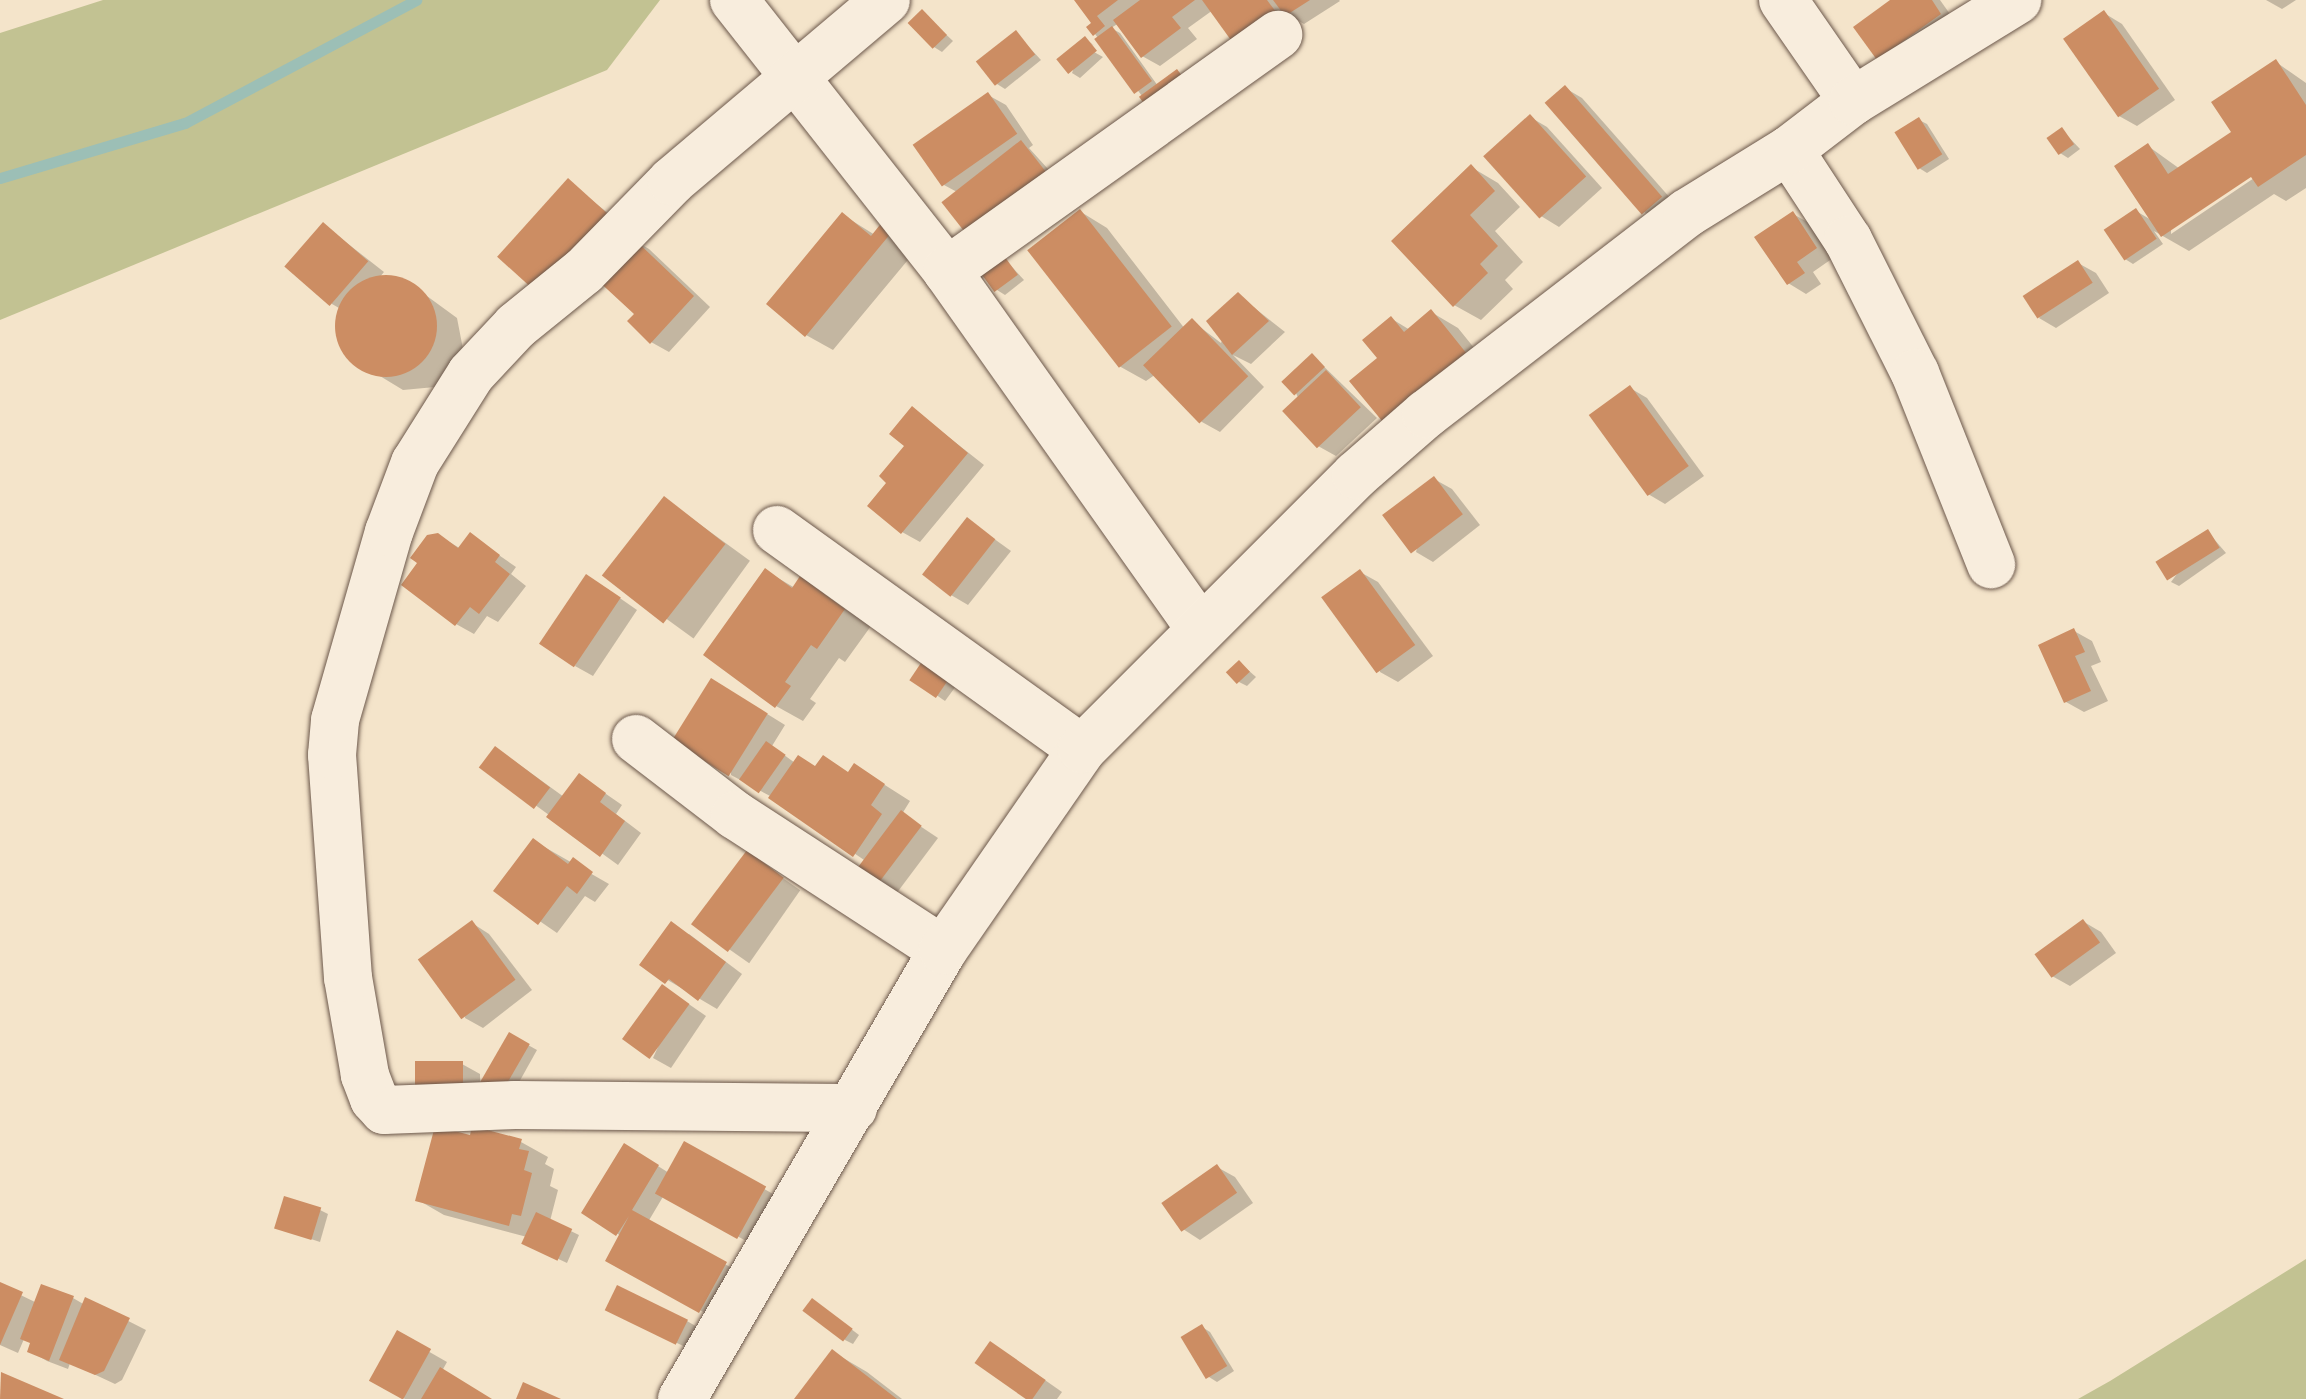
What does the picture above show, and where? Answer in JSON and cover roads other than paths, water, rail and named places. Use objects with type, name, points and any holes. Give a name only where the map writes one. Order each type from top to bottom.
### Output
[{"type":"street","points":[[734,0],[947,271],[1200,628]]},
{"type":"street","points":[[853,1108],[515,1105],[384,1110],[374,1099],[365,1075],[348,978],[332,796],[335,720],[389,532],[415,463],[471,374],[516,326],[584,272],[672,181],[792,75],[886,0]]},
{"type":"street","points":[[1783,0],[1853,101]]},
{"type":"street","points":[[682,1399],[943,950],[1082,749],[1356,474],[1426,414],[1686,214],[1789,150],[1853,101],[2017,0]]},
{"type":"street","points":[[947,271],[1278,35]]},
{"type":"street","points":[[1789,150],[1848,240],[1907,357],[1991,564]]},
{"type":"street","points":[[777,530],[1082,749]]},
{"type":"street","points":[[636,739],[735,815],[943,950]]},
{"type":"waterway","points":[[0,178],[185,123],[416,0]]}]
